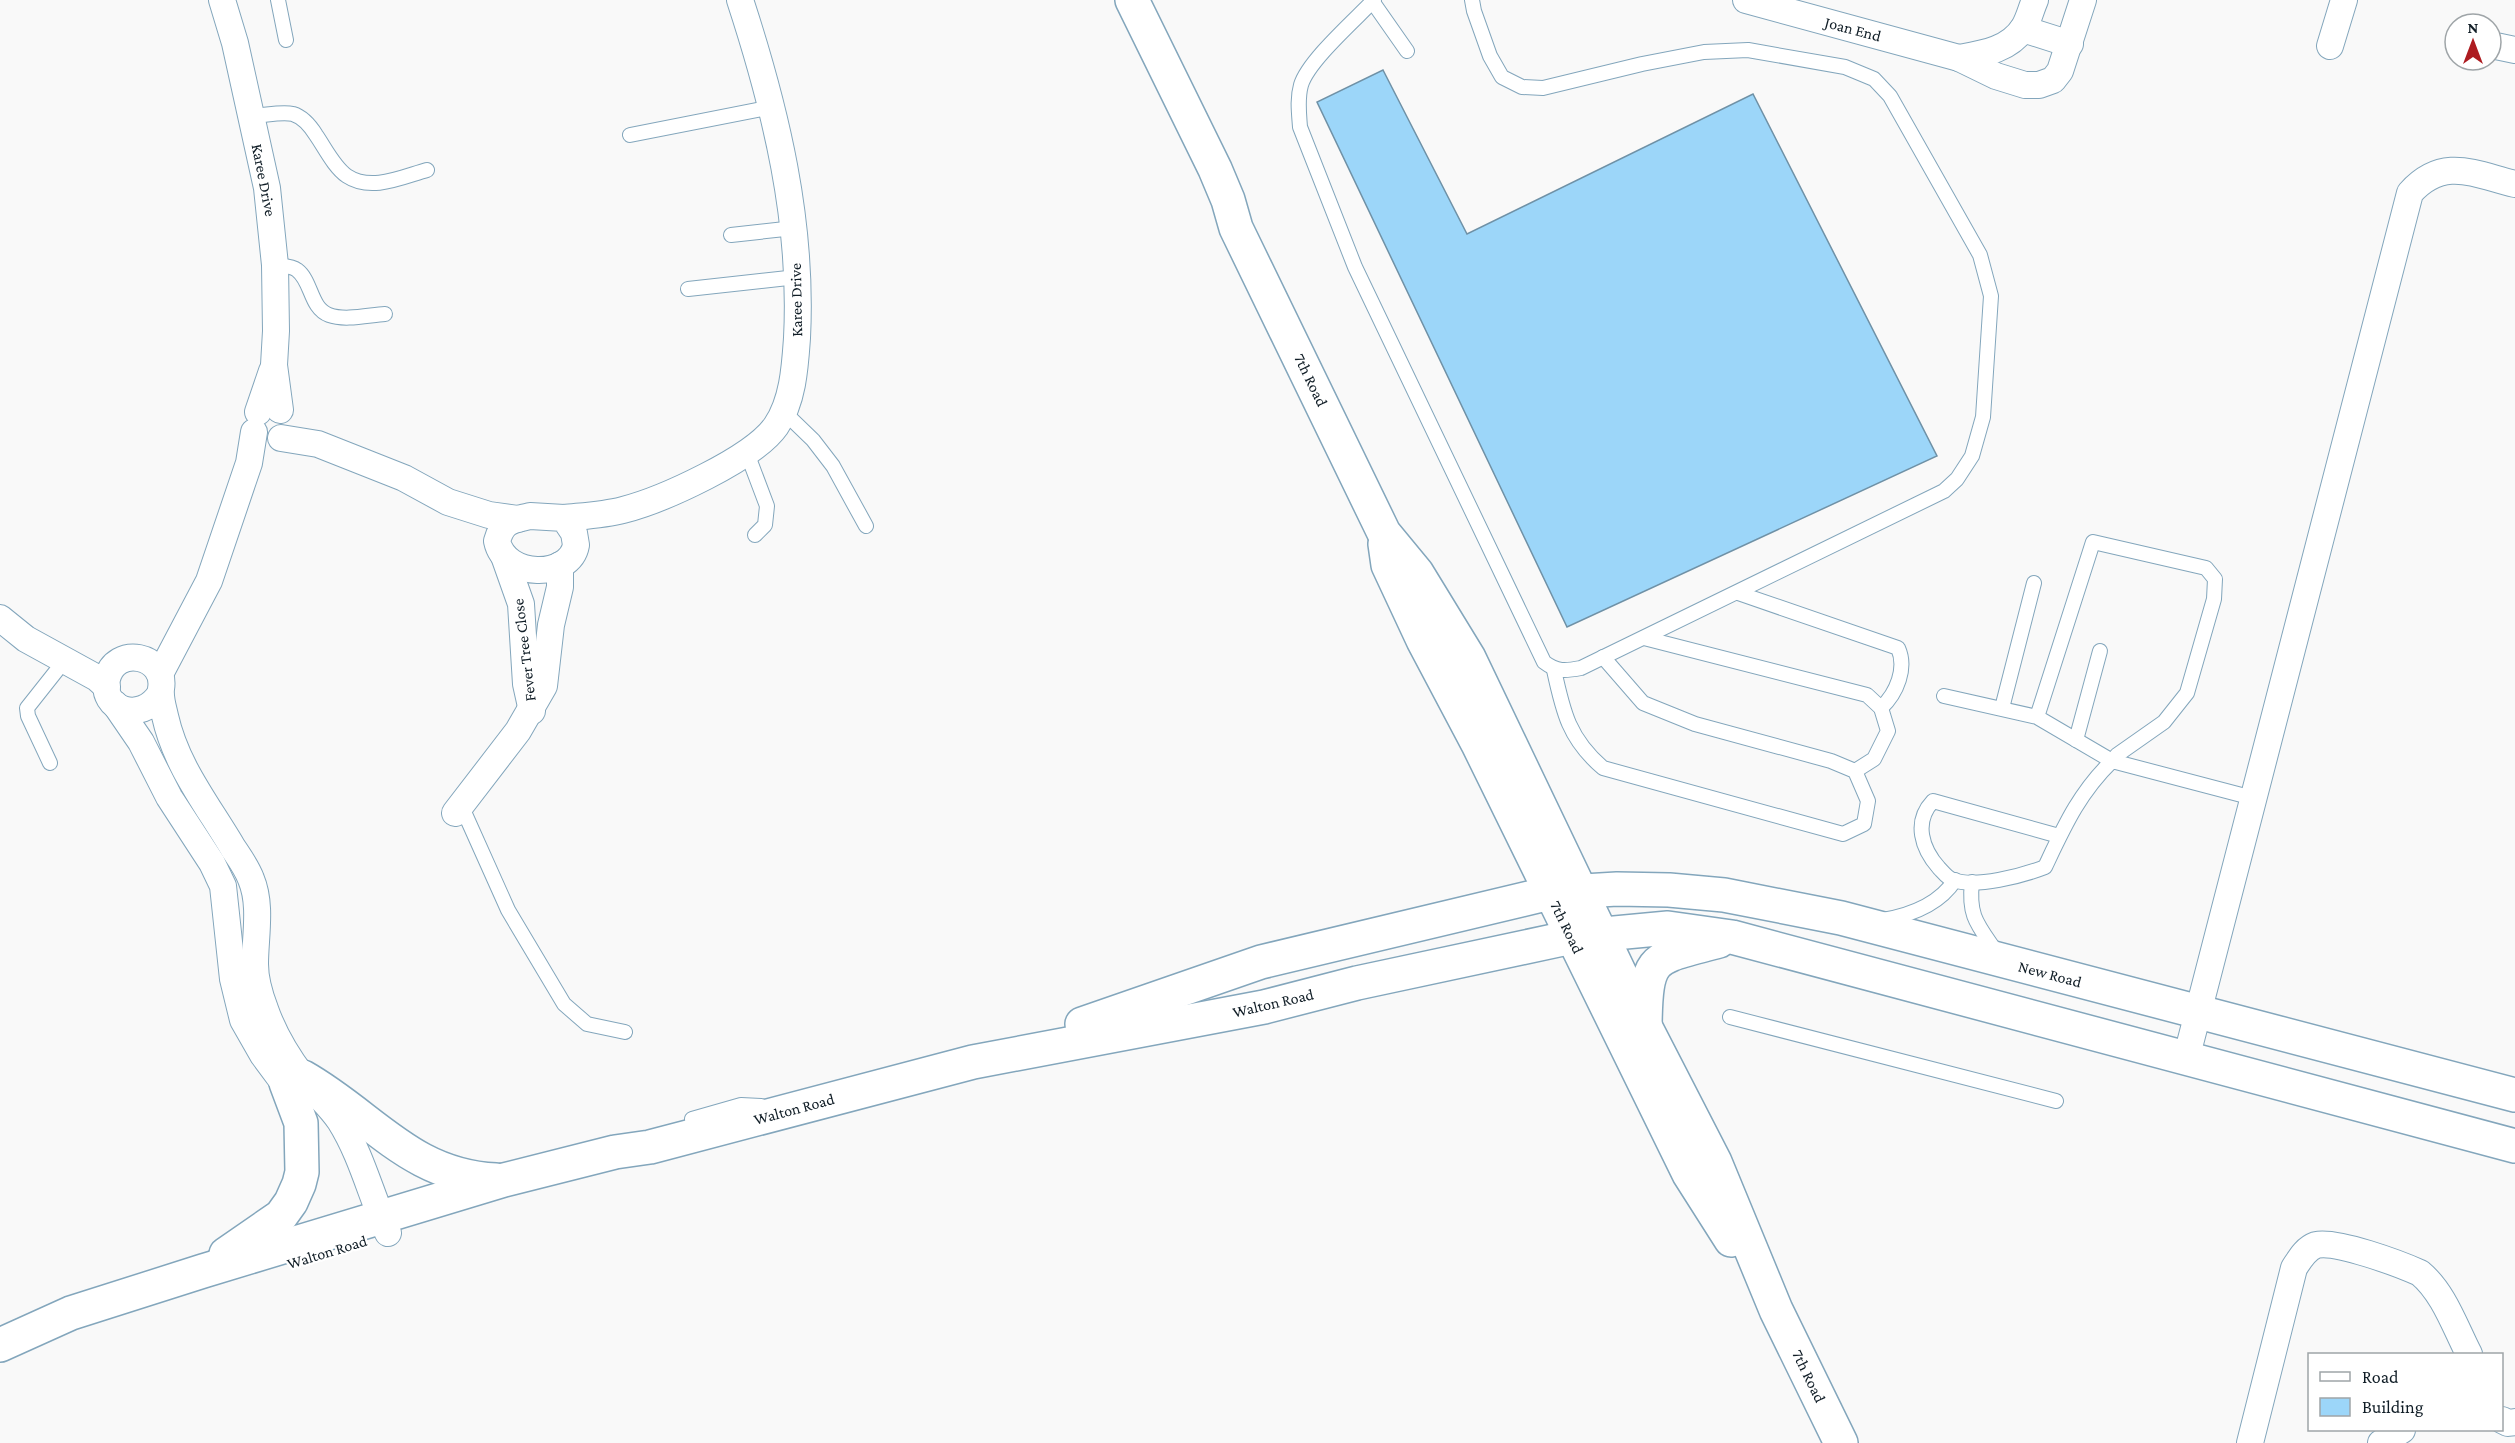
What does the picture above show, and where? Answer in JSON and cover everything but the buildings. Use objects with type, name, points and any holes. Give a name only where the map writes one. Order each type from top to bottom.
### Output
[{"type":"main road","name":"7th Road","points":[[1112,0],[1200,174],[1236,228],[1384,533],[1388,565],[1402,595],[1565,892],[1586,935],[1689,1174],[1776,1310]]},
{"type":"main road","name":"7th Road","points":[[1132,0],[1215,169],[1228,200],[1236,228]]},
{"type":"main road","name":"New Road","points":[[1565,892],[1641,889],[1724,895],[1796,908],[2515,1095]]},
{"type":"main road","name":"Walton Road","points":[[973,1062],[1261,962],[1565,892]]},
{"type":"main road","points":[[1586,935],[1668,928],[1732,937],[2514,1145]]},
{"type":"main road","name":"7th Road","points":[[1586,935],[1645,1026],[1715,1162],[1776,1310],[1842,1443]]},
{"type":"main road","name":"Walton Road","points":[[0,1347],[207,1288],[381,1227],[504,1180],[645,1149],[973,1062],[1264,1007],[1357,983],[1586,935]]},
{"type":"main road","points":[[1645,1026],[1645,989],[1648,977],[1662,958],[1732,937]]},
{"type":"main road","points":[[2198,1013],[2216,1040],[2230,1048],[2420,1098],[2463,1114],[2514,1145]]},
{"type":"main road","points":[[294,1080],[338,1099],[384,1137],[425,1163],[471,1179],[504,1180]]},
{"type":"main road","points":[[203,1270],[281,1216],[291,1202],[302,1172],[301,1123],[294,1080]]},
{"type":"main road","name":"Walton Road","points":[[0,1347],[71,1313],[203,1270],[512,1198],[645,1149]]},
{"type":"street","name":"Karee Drive","points":[[160,684],[209,581],[249,463],[271,425],[276,331],[273,230],[267,188],[222,0]]},
{"type":"street","name":"Karee Drive","points":[[576,541],[622,510],[674,490],[730,464],[760,445],[777,425],[789,398],[796,361],[798,317],[794,228],[787,170],[772,107],[740,0]]},
{"type":"street","name":"Joan End","points":[[1746,0],[1959,58],[1996,76],[2025,85],[2039,85],[2053,80],[2060,71],[2083,0]]},
{"type":"street","points":[[1959,58],[1991,52],[2008,43],[2023,29],[2035,0]]},
{"type":"street","points":[[2331,46],[2344,0]]},
{"type":"street","points":[[2023,29],[2070,44]]},
{"type":"street","points":[[2186,1059],[2410,193],[2421,181],[2444,170],[2470,172],[2515,184]]},
{"type":"street","points":[[271,425],[404,478],[448,502],[489,515],[518,519]]},
{"type":"street","points":[[448,502],[483,535],[501,548],[516,567],[538,570],[560,564],[572,555],[576,541],[574,533],[564,518],[530,516],[504,525],[501,548]]},
{"type":"street","name":"Karee Drive","points":[[564,518],[622,510]]},
{"type":"street","name":"Fever Tree Close","points":[[501,548],[521,604],[526,684],[532,711]]},
{"type":"street","name":"Fever Tree Close","points":[[458,809],[510,743],[532,711],[544,686],[551,625],[560,587],[560,564]]},
{"type":"street","points":[[0,618],[26,639],[97,678],[122,709],[140,711],[149,708],[160,684]]},
{"type":"street","points":[[188,622],[168,632],[110,672],[111,695],[141,742],[169,797],[212,863],[223,886],[233,979],[243,1020],[272,1049],[294,1080],[329,1104],[355,1147],[381,1227]]},
{"type":"street","points":[[524,627],[551,625]]},
{"type":"street","points":[[61,657],[130,659],[152,663],[160,684],[170,738],[188,778],[213,814],[251,879],[257,907],[255,968],[272,1049]]},
{"type":"street","points":[[218,875],[242,864]]},
{"type":"street","points":[[2250,1443],[2294,1268],[2307,1250],[2315,1246],[2336,1245],[2420,1273],[2438,1293],[2468,1353]]},
{"type":"street","points":[[2381,1443],[2400,1431]]},
{"type":"lane","points":[[278,0],[286,40]]},
{"type":"lane","points":[[1407,51],[1373,1],[1310,67],[1301,85],[1298,105],[1300,127],[1360,278],[1537,651],[1544,662],[1554,670],[1565,671],[1581,668],[1944,491],[1957,479],[1972,456],[1983,417],[1991,296],[1980,255],[1890,96],[1874,79],[1845,67],[1748,50],[1704,52],[1642,64],[1543,88],[1522,87],[1502,77],[1494,63],[1472,0]]},
{"type":"lane","points":[[630,135],[772,107]]},
{"type":"lane","points":[[251,116],[291,114],[302,119],[314,131],[339,168],[347,176],[355,179],[381,183],[427,170]]},
{"type":"lane","points":[[731,235],[794,228]]},
{"type":"lane","points":[[275,265],[295,268],[300,272],[312,296],[326,314],[339,317],[386,314]]},
{"type":"lane","points":[[688,289],[797,277]]},
{"type":"lane","points":[[783,411],[813,440],[833,466],[866,526]]},
{"type":"lane","points":[[747,453],[767,506],[765,525],[755,535]]},
{"type":"lane","points":[[2037,717],[2093,542],[2206,568],[2216,579],[2214,598],[2187,693],[2164,722],[2117,755],[2092,780],[2044,867],[2014,878],[1972,882],[1954,880],[1948,877],[1929,856],[1921,840],[1921,828],[1927,807],[1933,801],[2060,836]]},
{"type":"lane","points":[[2002,708],[2034,583]]},
{"type":"lane","points":[[1738,593],[1898,648],[1904,660],[1900,676],[1892,699],[1881,708]]},
{"type":"lane","points":[[1644,638],[1867,695],[1881,708],[1888,731],[1874,759],[1855,771]]},
{"type":"lane","points":[[2076,740],[2100,651]]},
{"type":"lane","points":[[50,763],[27,710],[29,702],[61,657]]},
{"type":"lane","points":[[1554,670],[1564,715],[1587,754],[1603,768],[1843,834],[1864,824],[1868,801],[1855,771],[1831,761],[1695,724],[1642,703],[1603,657]]},
{"type":"lane","points":[[1944,696],[2037,717],[2112,761],[2253,798]]},
{"type":"lane","points":[[458,809],[508,910],[564,1004],[587,1024],[625,1032]]},
{"type":"lane","points":[[1863,924],[1892,919],[1936,902],[1948,891],[1954,880]]},
{"type":"lane","points":[[1972,882],[1970,902],[1973,918],[2001,961]]},
{"type":"lane","points":[[1730,1017],[2056,1101]]},
{"type":"lane","points":[[679,1123],[741,1106],[779,1112]]},
{"type":"lane","points":[[711,1146],[734,1137],[779,1112]]}]
